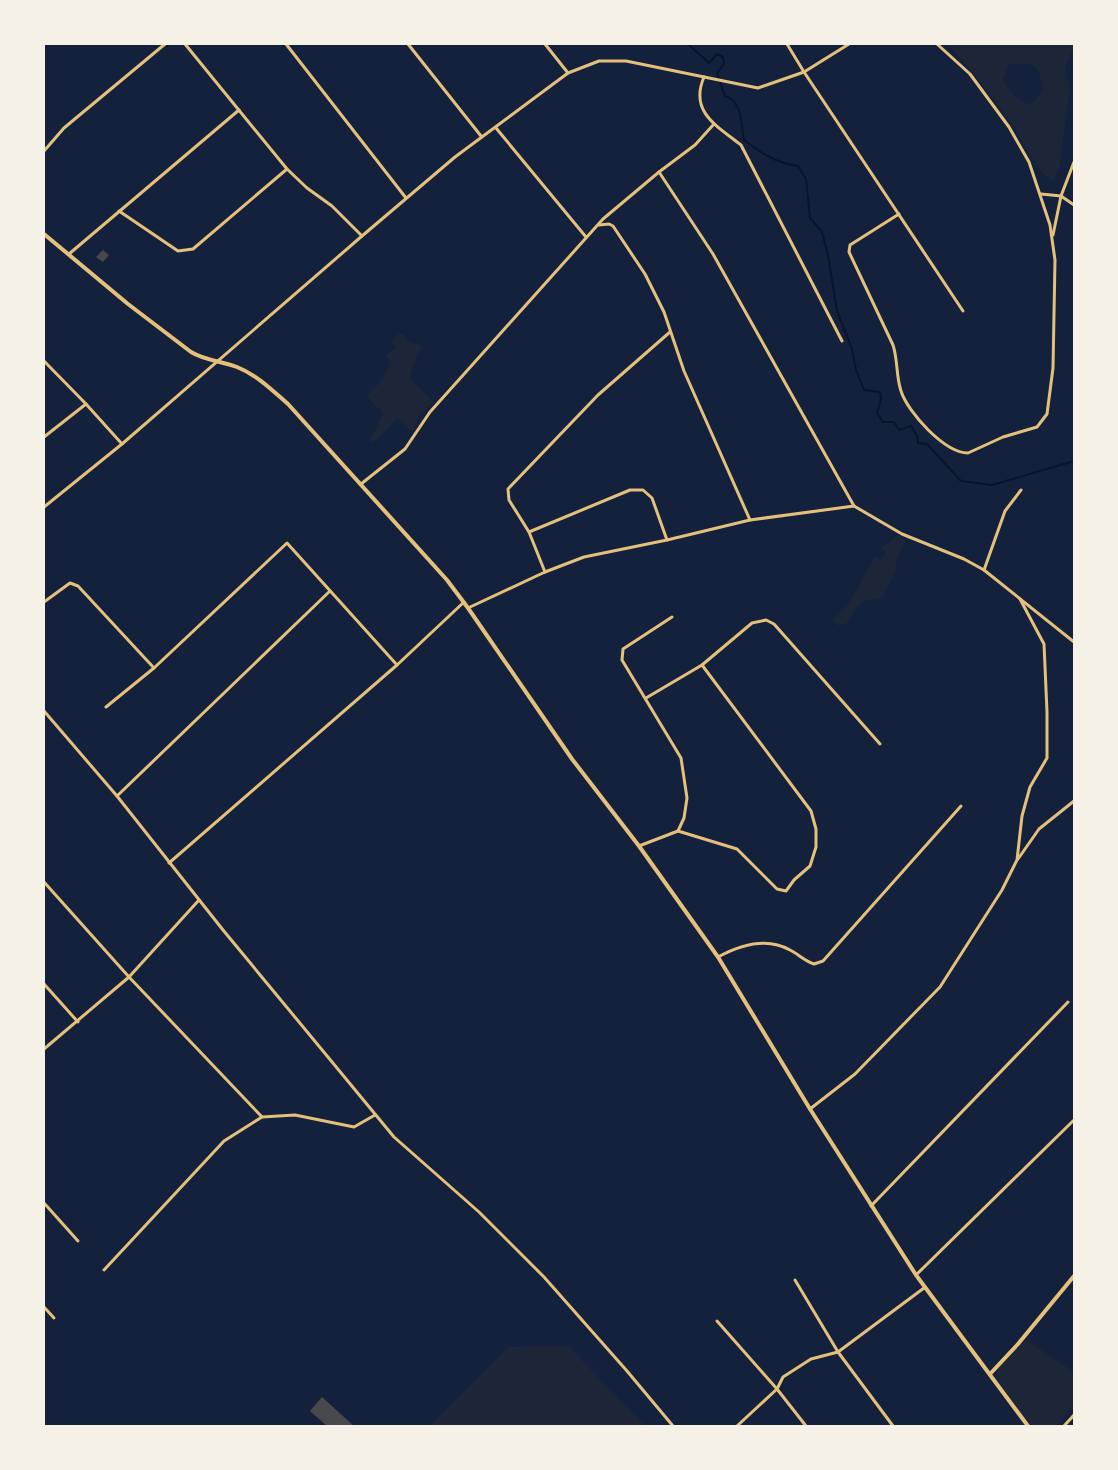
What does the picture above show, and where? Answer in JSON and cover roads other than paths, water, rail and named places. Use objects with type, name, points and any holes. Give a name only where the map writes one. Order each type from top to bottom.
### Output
[{"type":"street","points":[[44,151],[63,128],[165,44]]},
{"type":"street","points":[[185,44],[287,169],[307,189],[332,206],[362,236]]},
{"type":"street","points":[[286,44],[406,198]]},
{"type":"street","points":[[408,44],[481,136]]},
{"type":"street","points":[[545,44],[568,73]]},
{"type":"street","points":[[787,44],[963,311]]},
{"type":"street","points":[[44,507],[219,362],[406,198],[481,136],[496,128],[568,73],[598,62],[626,61],[758,87],[804,72],[849,44]]},
{"type":"street","points":[[899,214],[850,245],[849,252],[893,345],[897,357],[901,391],[912,411],[939,441],[962,453],[968,453],[1003,437],[1037,427],[1047,414],[1053,359],[1055,260],[1050,225],[1029,162],[1009,127],[970,74],[937,44]]},
{"type":"street","points":[[704,77],[698,97],[706,117],[741,145],[842,341]]},
{"type":"street","points":[[69,254],[239,110]]},
{"type":"street","points":[[361,484],[405,450],[430,412],[597,225],[694,145],[714,124]]},
{"type":"street","points":[[496,128],[586,237]]},
{"type":"street","points":[[1052,239],[1061,196],[1074,162]]},
{"type":"street","points":[[119,211],[178,251],[193,249],[287,169]]},
{"type":"street","points":[[659,172],[713,254],[854,506],[902,534],[964,559],[984,570],[1074,642]]},
{"type":"street","points":[[1041,194],[1061,196],[1074,205]]},
{"type":"street","points":[[597,225],[613,226],[645,274],[664,312],[684,371],[750,520]]},
{"type":"street","points":[[44,234],[128,304],[191,352],[201,358],[244,370],[266,384],[288,404],[447,580],[572,759],[639,846],[718,957],[810,1109],[915,1275],[1028,1426]]},
{"type":"street","points":[[544,572],[529,532],[508,500],[508,489],[598,395],[670,332]]},
{"type":"street","points":[[44,361],[122,444]]},
{"type":"street","points":[[44,437],[86,404]]},
{"type":"street","points":[[529,532],[630,490],[643,490],[652,498],[667,540]]},
{"type":"street","points":[[984,570],[1005,511],[1021,490]]},
{"type":"street","points":[[468,608],[584,556],[667,540],[750,520],[854,506]]},
{"type":"street","points":[[106,707],[154,668],[287,543],[397,665]]},
{"type":"street","points":[[44,602],[70,583],[78,586],[154,668]]},
{"type":"street","points":[[117,796],[330,591]]},
{"type":"street","points":[[1017,861],[1022,816],[1030,786],[1047,758],[1044,645],[1020,599]]},
{"type":"street","points":[[169,863],[397,665],[464,602]]},
{"type":"street","points":[[672,617],[623,649],[621,654],[622,660],[681,758],[687,798],[684,818],[678,831]]},
{"type":"street","points":[[646,698],[702,665],[752,623],[766,620],[774,624],[880,744]]},
{"type":"street","points":[[639,846],[678,831],[737,849],[777,889],[786,891],[794,880],[810,866],[816,847],[816,829],[811,811],[702,665]]},
{"type":"street","points":[[44,711],[117,796],[359,1097],[394,1137],[479,1212],[544,1277],[673,1426]]},
{"type":"street","points":[[810,1109],[855,1074],[940,987],[1039,829],[1074,801]]},
{"type":"street","points":[[718,957],[740,947],[762,942],[788,948],[814,964],[824,961],[961,806]]},
{"type":"street","points":[[44,882],[129,977],[262,1117]]},
{"type":"street","points":[[44,1049],[129,977],[199,900]]},
{"type":"street","points":[[44,984],[78,1022]]},
{"type":"street","points":[[871,1206],[1068,1002]]},
{"type":"street","points":[[104,1270],[224,1141],[262,1117],[295,1115],[354,1127],[375,1115]]},
{"type":"street","points":[[915,1275],[1074,1120]]},
{"type":"street","points":[[44,1203],[78,1241]]},
{"type":"street","points":[[990,1374],[1074,1276]]},
{"type":"street","points":[[795,1280],[838,1352],[893,1426]]},
{"type":"street","points":[[737,1426],[777,1389],[783,1377],[811,1359],[838,1352],[924,1288]]},
{"type":"street","points":[[44,1307],[54,1318]]},
{"type":"street","points":[[717,1321],[777,1389],[806,1426]]},
{"type":"street","points":[[1064,1426],[1074,1415]]},
{"type":"waterway","points":[[688,44],[709,63],[717,54],[723,57],[724,64],[717,73],[725,96],[731,98],[738,107],[744,140],[769,157],[798,166],[806,179],[810,218],[822,232],[837,311],[852,349],[856,370],[864,390],[880,392],[881,399],[877,413],[883,422],[894,422],[899,430],[911,426],[918,443],[927,444],[961,481],[992,485],[1074,461]]}]
